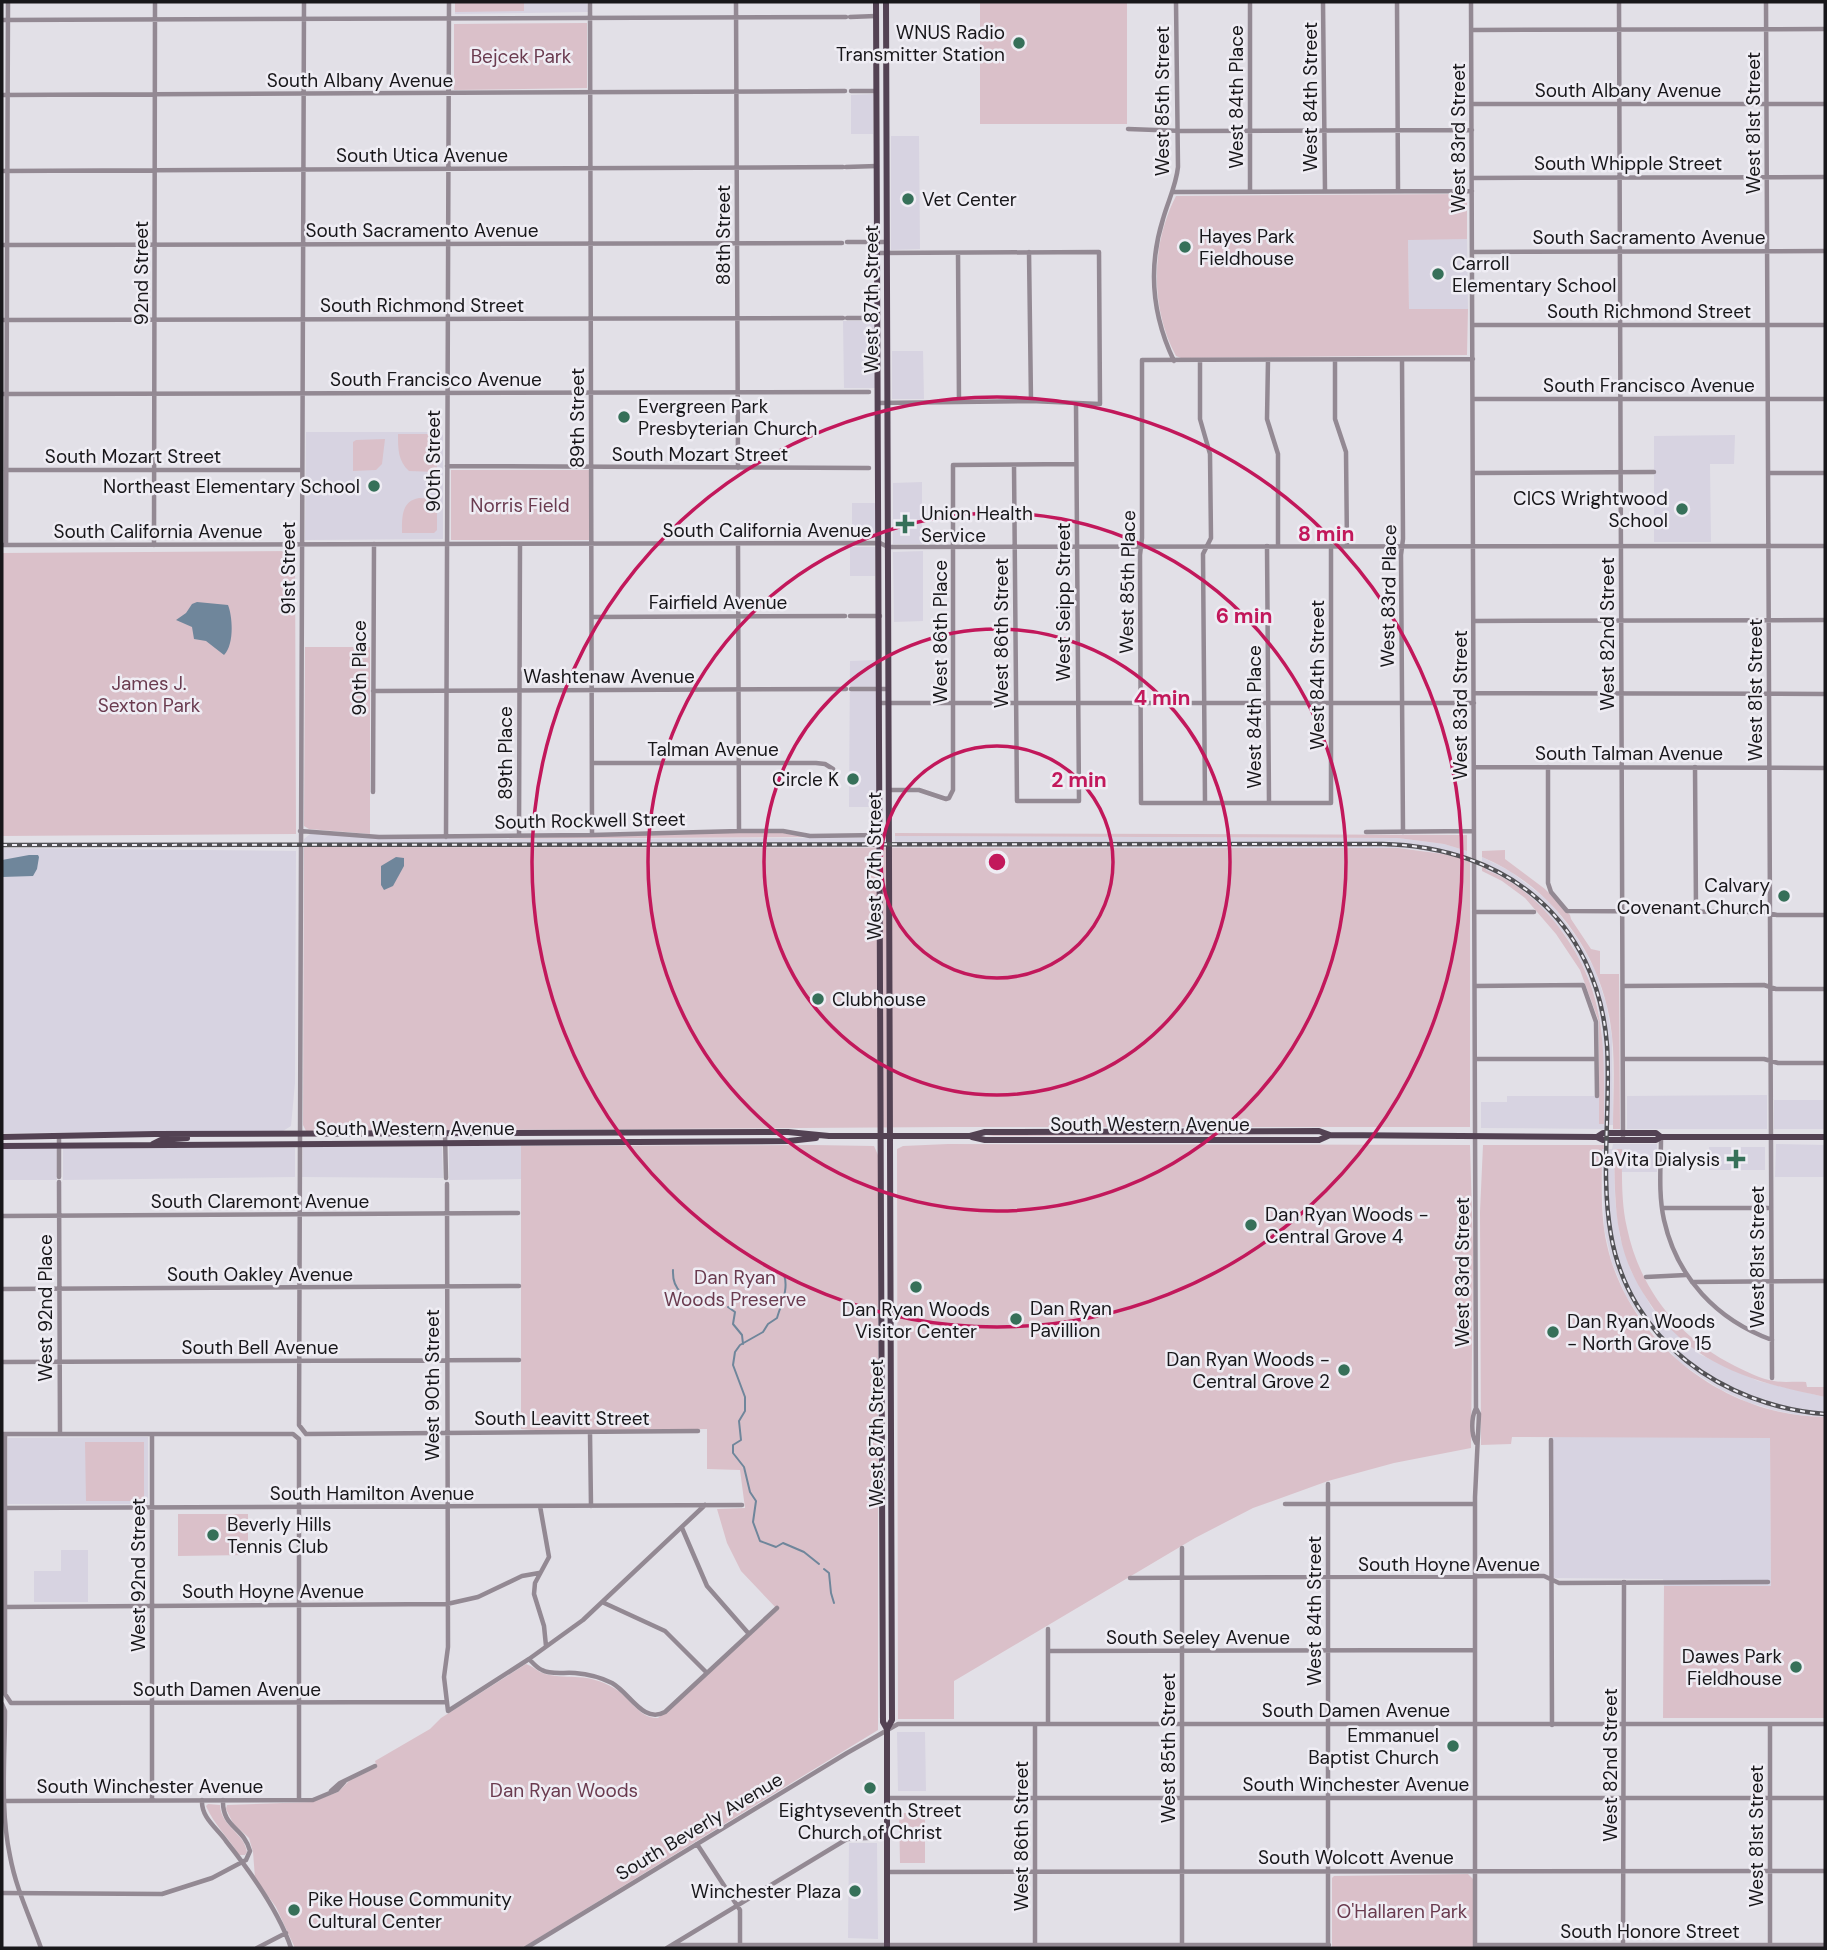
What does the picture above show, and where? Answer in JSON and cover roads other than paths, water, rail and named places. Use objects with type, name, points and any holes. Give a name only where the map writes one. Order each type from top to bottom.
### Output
[{"type":"main road","name":"West 87th Street","points":[[876,2],[883,1722],[887,1729]]},
{"type":"main road","name":"West 87th Street","points":[[886,2],[892,1720],[887,1729],[887,1947]]},
{"type":"main road","points":[[876,91],[886,91]]},
{"type":"main road","points":[[880,754],[889,755]]},
{"type":"main road","name":"South Western Avenue","points":[[2,1137],[788,1132],[829,1136],[970,1136],[985,1140],[1319,1140],[1330,1135],[1597,1137],[1603,1140],[1656,1133],[1661,1137],[1825,1138]]},
{"type":"main road","points":[[151,1145],[161,1140],[199,1135]]},
{"type":"main road","name":"South Western Avenue","points":[[2,1146],[789,1141],[829,1136]]},
{"type":"street","points":[[4,545],[5,20],[8,2]]},
{"type":"street","name":"92nd Street","points":[[154,545],[155,2]]},
{"type":"street","name":"91st Street","points":[[302,1431],[299,1425],[298,1135],[304,2]]},
{"type":"street","name":"90th Street","points":[[446,837],[449,2]]},
{"type":"street","name":"89th Street","points":[[590,2],[592,835]]},
{"type":"street","name":"88th Street","points":[[736,2],[737,468]]},
{"type":"street","name":"West 85th Street","points":[[1174,360],[1157,313],[1153,274],[1159,233],[1174,192],[1178,167],[1177,2]]},
{"type":"street","name":"West 84th Place","points":[[1250,2],[1250,191]]},
{"type":"street","name":"West 84th Street","points":[[1323,2],[1325,191]]},
{"type":"street","points":[[1397,2],[1398,191]]},
{"type":"street","name":"West 83rd Street","points":[[1471,2],[1476,1408],[1479,1414],[1475,1504],[1475,1947]]},
{"type":"street","name":"West 82nd Street","points":[[1619,2],[1623,1136]]},
{"type":"street","name":"West 81st Street","points":[[1766,2],[1772,1378]]},
{"type":"street","points":[[5,20],[876,16]]},
{"type":"street","points":[[1472,30],[1825,29]]},
{"type":"street","name":"South Albany Avenue","points":[[5,95],[876,91]]},
{"type":"street","name":"South Albany Avenue","points":[[1472,104],[1825,104]]},
{"type":"street","points":[[1128,129],[1472,130]]},
{"type":"street","name":"South Utica Avenue","points":[[5,171],[877,166]]},
{"type":"street","name":"South Whipple Street","points":[[1472,178],[1825,177]]},
{"type":"street","points":[[1174,192],[1472,191]]},
{"type":"street","name":"South Sacramento Avenue","points":[[4,245],[887,242]]},
{"type":"street","name":"South Sacramento Avenue","points":[[1472,252],[1825,251]]},
{"type":"street","points":[[1029,252],[1031,401]]},
{"type":"street","points":[[878,253],[1100,252],[1100,404],[1031,401],[879,403]]},
{"type":"street","points":[[958,253],[959,402]]},
{"type":"street","name":"South Richmond Street","points":[[4,320],[878,318]]},
{"type":"street","name":"South Richmond Street","points":[[1473,325],[1825,325]]},
{"type":"street","points":[[1174,360],[1473,359]]},
{"type":"street","name":"West 85th Place","points":[[1174,360],[1142,360],[1141,803],[1205,803]]},
{"type":"street","points":[[1268,360],[1267,419],[1278,454],[1278,546]]},
{"type":"street","points":[[1335,360],[1335,419],[1346,452],[1347,546]]},
{"type":"street","name":"West 83rd Place","points":[[1402,360],[1403,832]]},
{"type":"street","points":[[1200,361],[1200,419],[1210,454],[1210,538],[1203,554],[1205,803],[1269,803]]},
{"type":"street","name":"South Francisco Avenue","points":[[4,394],[869,392]]},
{"type":"street","name":"South Francisco Avenue","points":[[1473,399],[1825,399]]},
{"type":"street","name":"West Seipp Street","points":[[1017,801],[1079,801],[1076,404]]},
{"type":"street","points":[[1014,465],[1076,464]]},
{"type":"street","name":"West 86th Place","points":[[890,790],[919,790],[944,799],[949,798],[954,783],[953,465],[1014,465]]},
{"type":"street","name":"West 86th Street","points":[[1014,465],[1017,801]]},
{"type":"street","name":"South Mozart Street","points":[[447,466],[869,468]]},
{"type":"street","name":"South Mozart Street","points":[[6,470],[302,470]]},
{"type":"street","points":[[1473,473],[1654,472]]},
{"type":"street","points":[[1768,473],[1825,473]]},
{"type":"street","name":"South California Avenue","points":[[4,545],[880,543],[888,547],[1825,546]]},
{"type":"street","name":"90th Place","points":[[373,792],[374,544]]},
{"type":"street","name":"89th Place","points":[[519,835],[520,544]]},
{"type":"street","points":[[738,544],[739,831]]},
{"type":"street","name":"West 84th Place","points":[[1267,546],[1269,803]]},
{"type":"street","name":"West 84th Street","points":[[1269,803],[1331,803],[1331,546]]},
{"type":"street","name":"Fairfield Avenue","points":[[592,617],[880,616]]},
{"type":"street","points":[[1474,621],[1825,620]]},
{"type":"street","name":"Washtenaw Avenue","points":[[373,691],[889,689]]},
{"type":"street","points":[[1474,693],[1825,694]]},
{"type":"street","points":[[880,703],[1474,704]]},
{"type":"street","name":"Talman Avenue","points":[[592,763],[816,763],[833,769]]},
{"type":"street","name":"South Talman Avenue","points":[[1474,767],[1825,768]]},
{"type":"street","points":[[1548,767],[1550,890],[1570,912],[1825,915]]},
{"type":"street","points":[[1695,767],[1696,912]]},
{"type":"street","name":"South Rockwell Street","points":[[300,831],[446,837],[739,831],[783,831],[810,836],[881,835]]},
{"type":"street","points":[[1366,832],[1475,831]]},
{"type":"street","points":[[1475,912],[1534,912]]},
{"type":"street","points":[[1475,986],[1583,985],[1596,1022],[1597,1096]]},
{"type":"street","points":[[1623,986],[1825,989]]},
{"type":"street","points":[[1476,1059],[1597,1059]]},
{"type":"street","points":[[1623,1059],[1825,1063]]},
{"type":"street","name":"West 90th Street","points":[[445,1134],[448,1647],[444,1667],[448,1711],[529,1659]]},
{"type":"street","name":"West 92nd Place","points":[[59,1137],[60,1434]]},
{"type":"street","points":[[1661,1137],[1662,1208],[1670,1239],[1687,1275],[1711,1305],[1732,1321],[1755,1334],[1772,1339]]},
{"type":"street","points":[[1662,1208],[1771,1208]]},
{"type":"street","name":"South Claremont Avenue","points":[[2,1216],[518,1213]]},
{"type":"street","points":[[1646,1277],[1687,1275]]},
{"type":"street","points":[[1692,1282],[1825,1280]]},
{"type":"street","name":"South Oakley Avenue","points":[[2,1289],[519,1286]]},
{"type":"street","name":"South Bell Avenue","points":[[2,1362],[519,1360]]},
{"type":"street","name":"South Leavitt Street","points":[[302,1431],[306,1434],[698,1431]]},
{"type":"street","points":[[590,1433],[591,1506]]},
{"type":"street","points":[[41,1948],[20,1894],[9,1855],[3,1801],[3,1434],[297,1436],[299,1800]]},
{"type":"street","name":"West 92nd Street","points":[[152,1434],[152,1800]]},
{"type":"street","points":[[1551,1440],[1552,1724]]},
{"type":"street","name":"West 84th Street","points":[[1328,1483],[1328,1947]]},
{"type":"street","points":[[1285,1504],[1475,1504]]},
{"type":"street","points":[[705,1505],[583,1620],[529,1659],[541,1670],[588,1675],[612,1684],[648,1715],[657,1716],[665,1712],[777,1608]]},
{"type":"street","name":"South Hamilton Avenue","points":[[3,1508],[742,1505]]},
{"type":"street","points":[[540,1506],[549,1551],[547,1561],[535,1583],[534,1594],[544,1626],[546,1646]]},
{"type":"street","points":[[682,1528],[707,1586],[749,1634]]},
{"type":"street","name":"West 85th Street","points":[[1182,1548],[1182,1947]]},
{"type":"street","name":"South Hoyne Avenue","points":[[3,1606],[447,1604],[478,1597],[522,1576],[539,1573]]},
{"type":"street","name":"South Hoyne Avenue","points":[[1130,1578],[1544,1576],[1559,1583],[1768,1582]]},
{"type":"street","name":"West 82nd Street","points":[[1623,1947],[1624,1582]]},
{"type":"street","points":[[602,1602],[665,1631],[706,1672]]},
{"type":"street","points":[[1048,1629],[1048,1724]]},
{"type":"street","name":"South Seeley Avenue","points":[[1048,1651],[1475,1650]]},
{"type":"street","name":"South Damen Avenue","points":[[4,1703],[447,1702]]},
{"type":"street","name":"South Damen Avenue","points":[[887,1729],[898,1724],[1825,1724]]},
{"type":"street","name":"West 86th Street","points":[[1035,1724],[1035,1947]]},
{"type":"street","name":"West 81st Street","points":[[1770,1724],[1770,1946]]},
{"type":"street","name":"South Beverly Avenue","points":[[526,1948],[887,1729]]},
{"type":"street","name":"South Winchester Avenue","points":[[3,1801],[313,1800],[375,1766]]},
{"type":"street","name":"South Winchester Avenue","points":[[887,1798],[1825,1798]]},
{"type":"street","points":[[202,1800],[209,1822],[227,1841],[274,1911],[291,1948]]},
{"type":"street","points":[[2,1893],[162,1894],[212,1878],[241,1863],[249,1855],[248,1843],[225,1817],[222,1800]]},
{"type":"street","points":[[669,1947],[847,1839],[887,1837]]},
{"type":"street","points":[[697,1844],[740,1910],[740,1947]]},
{"type":"street","name":"South Wolcott Avenue","points":[[887,1872],[1825,1871]]},
{"type":"street","points":[[257,1948],[286,1933]]},
{"type":"street","name":"South Honore Street","points":[[1475,1947],[1825,1945]]},
{"type":"street","points":[[669,1947],[1328,1947]]},
{"type":"water","points":[[197,602],[228,605],[232,631],[230,645],[224,655],[206,641],[194,639],[192,627],[176,620]]},
{"type":"water","points":[[29,855],[39,857],[33,876],[2,877],[2,860]]},
{"type":"water","points":[[396,857],[404,858],[404,866],[393,886],[384,890],[381,885],[381,866]]},
{"type":"waterway","points":[[673,1270],[677,1288],[691,1298],[704,1301]]},
{"type":"waterway","points":[[784,1275],[785,1291],[777,1318],[768,1324],[763,1332],[740,1345],[735,1352],[733,1365],[745,1397],[745,1411],[739,1421],[741,1440],[733,1445],[733,1453],[744,1467],[750,1492],[756,1501],[753,1522],[760,1541],[776,1547],[783,1543],[804,1552],[819,1564]]},
{"type":"waterway","points":[[728,1307],[735,1312],[733,1324],[742,1335],[743,1344]]},
{"type":"waterway","points":[[824,1569],[829,1573],[834,1603]]},
{"type":"railway","points":[[2,845],[1383,844],[1427,848],[1468,859],[1505,876],[1537,898],[1564,927],[1585,961],[1600,1000],[1607,1045],[1608,1212],[1621,1273],[1638,1306],[1660,1336],[1686,1361],[1717,1382],[1751,1397],[1787,1408],[1825,1414]]},
{"type":"place","name":"WNUS Radio Transmitter Station","points":[[1019,43]]},
{"type":"place","name":"Vet Center","points":[[908,199]]},
{"type":"place","name":"Hayes Park Fieldhouse","points":[[1185,247]]},
{"type":"place","name":"Carroll Elementary School","points":[[1438,274]]},
{"type":"place","name":"Evergreen Park Presbyterian Church","points":[[624,417]]},
{"type":"place","name":"Northeast Elementary School","points":[[374,486]]},
{"type":"place","name":"CICS Wrightwood School","points":[[1682,509]]},
{"type":"place","name":"Union Health Service","points":[[905,524]]},
{"type":"place","name":"Circle K","points":[[853,779]]},
{"type":"place","name":"Calvary Covenant Church","points":[[1784,896]]},
{"type":"place","name":"Clubhouse","points":[[818,999]]},
{"type":"place","name":"DaVita Dialysis","points":[[1736,1159]]},
{"type":"place","name":"Dan Ryan Woods - Central Grove 4","points":[[1251,1225]]},
{"type":"place","name":"Dan Ryan Woods Visitor Center","points":[[916,1287]]},
{"type":"place","name":"Dan Ryan Pavillion","points":[[1016,1319]]},
{"type":"place","name":"Dan Ryan Woods - North Grove 15","points":[[1553,1332]]},
{"type":"place","name":"Dan Ryan Woods - Central Grove 2","points":[[1344,1370]]},
{"type":"place","name":"Beverly Hills Tennis Club","points":[[213,1535]]},
{"type":"place","name":"Dawes Park Fieldhouse","points":[[1796,1667]]},
{"type":"place","name":"Emmanuel Baptist Church","points":[[1453,1746]]},
{"type":"place","name":"Eightyseventh Street Church of Christ","points":[[870,1788]]},
{"type":"place","name":"Winchester Plaza","points":[[855,1891]]},
{"type":"place","name":"Pike House Community Cultural Center","points":[[294,1910]]},
{"type":"park label","name":"Bejcek Park","points":[[521,56]]},
{"type":"park label","name":"Norris Field","points":[[520,505]]},
{"type":"park label","name":"James J. Sexton Park","points":[[149,694]]},
{"type":"park label","name":"Dan Ryan Woods Preserve","points":[[735,1288]]},
{"type":"park label","name":"Dan Ryan Woods","points":[[564,1790]]},
{"type":"park label","name":"O'Hallaren Park","points":[[1402,1911]]}]
